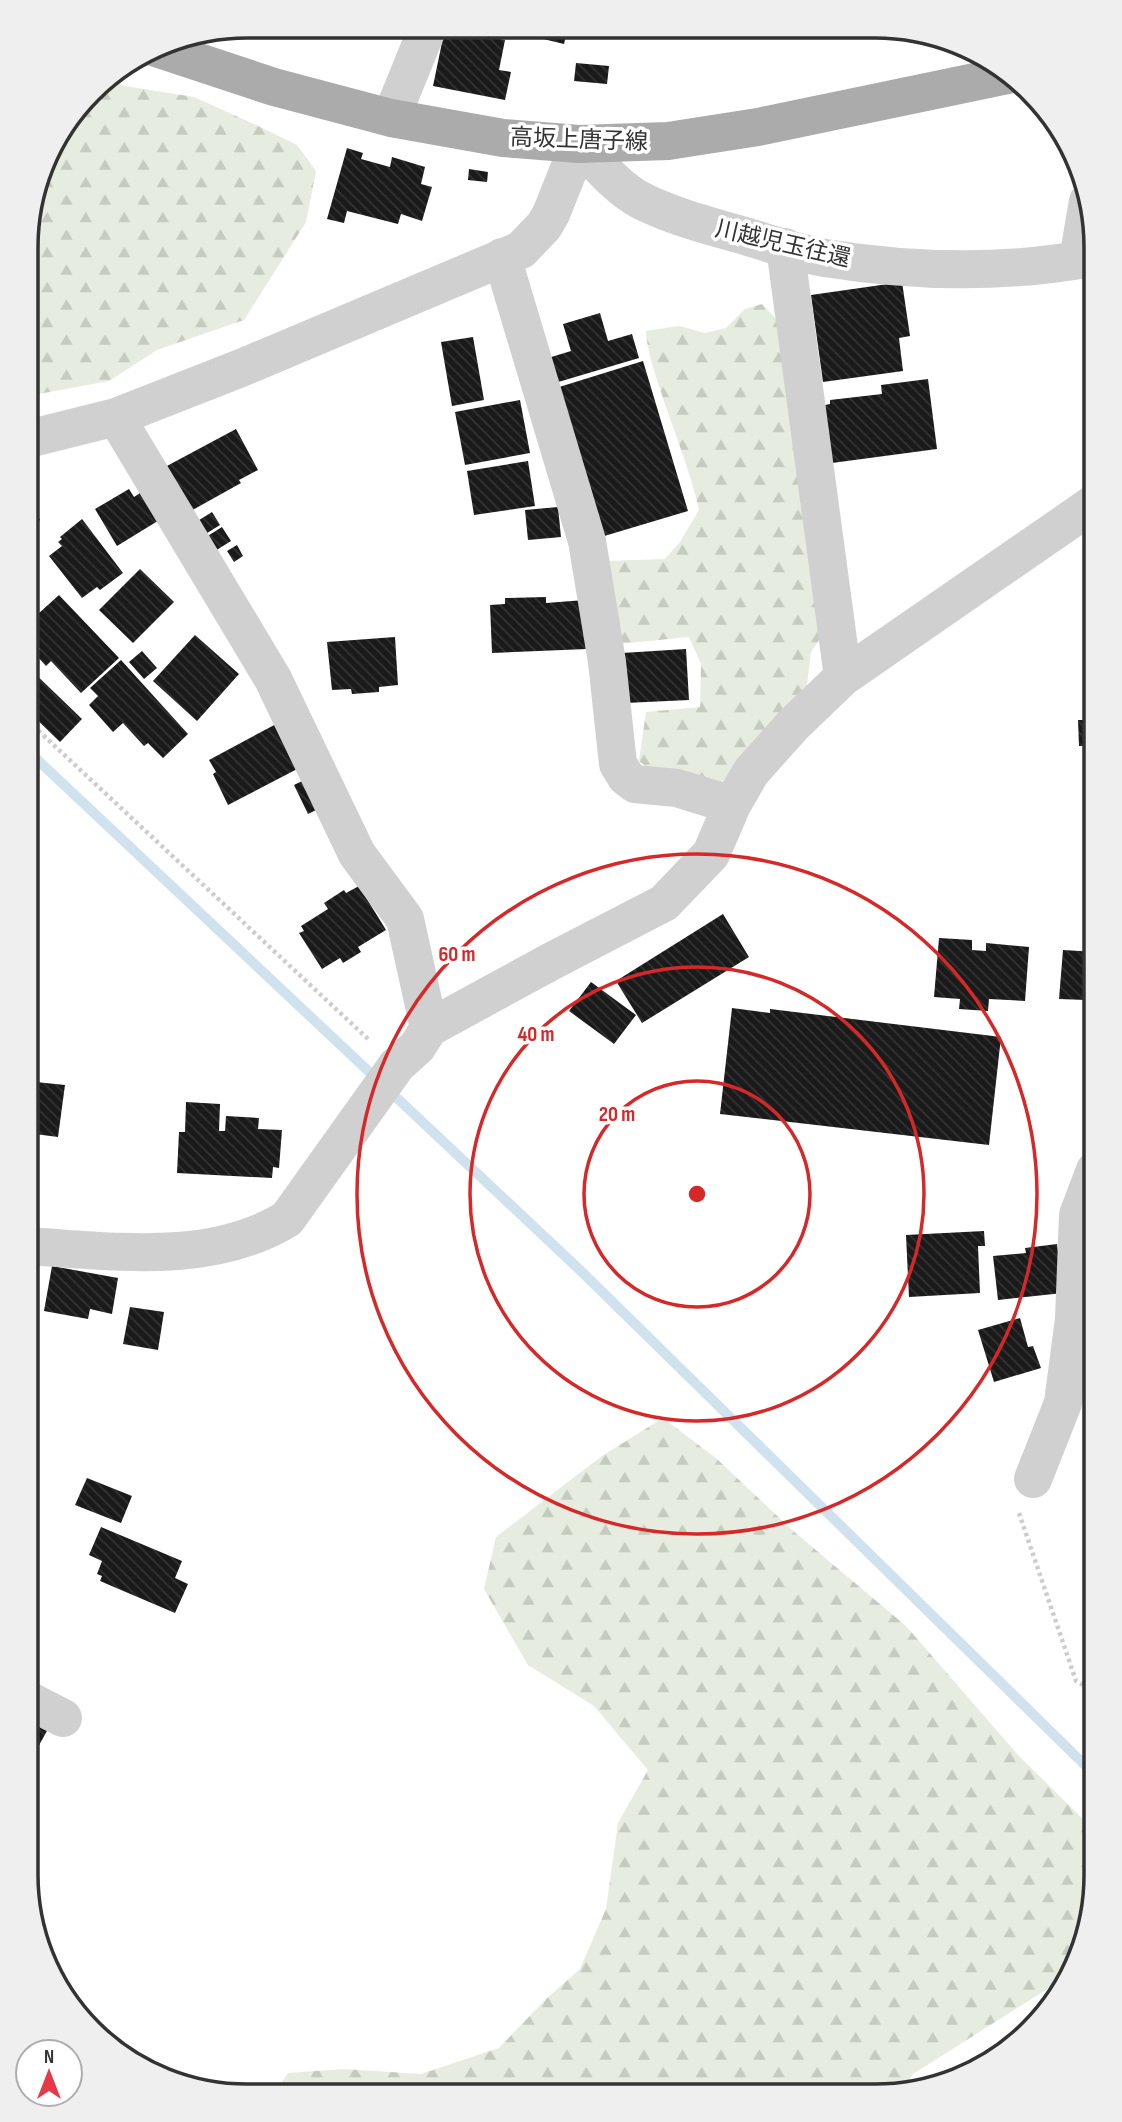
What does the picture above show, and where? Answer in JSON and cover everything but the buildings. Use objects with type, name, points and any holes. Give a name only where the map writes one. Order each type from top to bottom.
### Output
[{"type":"main road","name":"高坂上唐子線","points":[[176,51],[274,87],[391,118],[503,138],[579,144],[668,141],[746,129],[996,78]]},
{"type":"street","points":[[391,118],[423,39]]},
{"type":"street","points":[[39,436],[116,417],[241,368],[521,250],[544,226],[579,144]]},
{"type":"street","name":"川越児玉往還","points":[[579,144],[640,201],[695,222],[823,258],[912,267],[971,268],[1084,259]]},
{"type":"street","points":[[785,247],[843,677]]},
{"type":"street","points":[[502,257],[587,541],[607,662],[618,764],[626,777],[635,784],[677,788],[732,805]]},
{"type":"street","points":[[116,417],[273,679],[357,853],[405,919],[429,1028]]},
{"type":"street","points":[[39,1247],[156,1253],[229,1243],[266,1232],[287,1219],[397,1065],[417,1047],[429,1028],[664,903],[711,853],[732,805],[751,772],[793,725],[843,677],[1084,510]]},
{"type":"street","points":[[1033,1479],[1063,1403],[1074,1319],[1078,1215],[1083,1201]]},
{"type":"street","points":[[39,1706],[62,1718]]},
{"type":"path","points":[[39,732],[397,1065]]},
{"type":"path","points":[[1033,1479],[1016,1503],[1076,1681],[1083,1685]]},
{"type":"green space","points":[[119,83],[194,97],[297,145],[316,171],[306,222],[244,320],[157,350],[109,381],[39,394],[40,220],[54,168],[82,120]]},
{"type":"green space","points":[[762,304],[777,320],[823,634],[811,652],[805,701],[721,788],[656,775],[639,761],[646,712],[700,707],[701,664],[689,637],[619,644],[607,561],[665,559],[680,542],[699,510],[653,368],[646,331],[679,326],[705,333],[726,328],[745,309]]},
{"type":"green space","points":[[663,1418],[717,1459],[792,1530],[906,1626],[1018,1755],[1083,1819],[1083,1888],[1072,1942],[1062,1967],[1049,1988],[913,2074],[909,2080],[874,2084],[281,2084],[288,2073],[344,2069],[421,2074],[499,2048],[546,1999],[580,1969],[606,1909],[618,1823],[648,1770],[594,1706],[528,1665],[484,1589],[496,1537],[602,1456]]},
{"type":"waterway","points":[[39,761],[583,1273],[1083,1763]]}]
